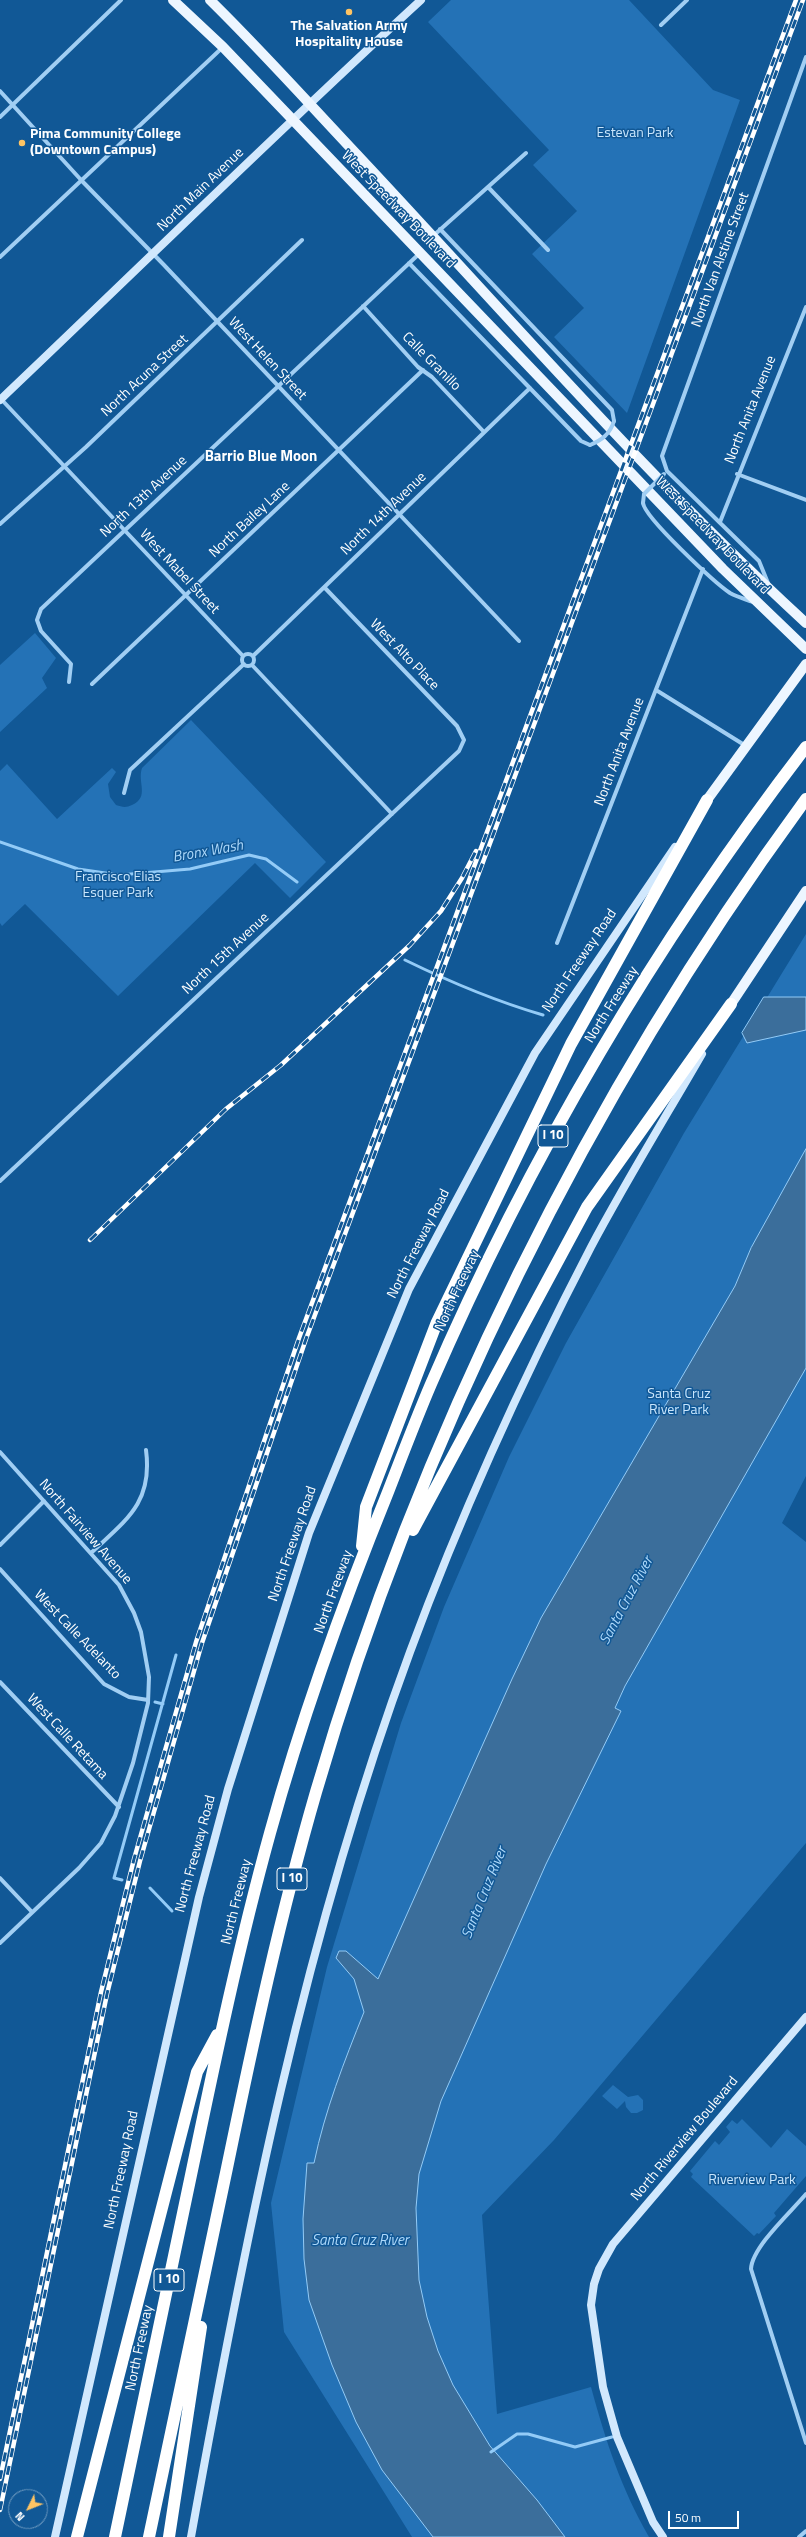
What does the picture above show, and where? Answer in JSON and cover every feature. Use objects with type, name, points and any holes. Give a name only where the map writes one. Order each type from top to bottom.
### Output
[{"type":"highway","name":"North Freeway","points":[[116,2537],[223,2023],[258,1878],[288,1771],[361,1559],[432,1383],[481,1276],[566,1110],[631,1000],[745,827],[806,747]]},
{"type":"highway","name":"I 10","points":[[149,2537],[256,2027],[292,1880],[333,1736],[388,1577],[461,1399],[543,1224],[658,1016],[773,843],[806,799]]},
{"type":"highway","points":[[361,1559],[366,1507],[437,1322],[571,1044],[707,800]]},
{"type":"highway","points":[[388,1577],[587,1207],[730,1004]]},
{"type":"highway","points":[[76,2537],[197,2072],[223,2023]]},
{"type":"highway","points":[[169,2537],[222,2189]]},
{"type":"main road","name":"West Speedway Boulevard","points":[[173,0],[223,47],[291,120],[759,604],[806,649]]},
{"type":"main road","name":"West Speedway Boulevard","points":[[210,0],[436,233],[597,416],[771,590],[806,622]]},
{"type":"main road","name":"North Main Avenue","points":[[0,399],[154,254],[309,102],[421,0]]},
{"type":"main road","points":[[791,609],[806,614]]},
{"type":"main road","name":"North Freeway Road","points":[[55,2537],[199,1897],[228,1788],[309,1533],[409,1289],[535,1053],[707,800],[806,664]]},
{"type":"main road","points":[[191,2537],[254,2216],[316,1944],[358,1803],[437,1581],[525,1378],[593,1244],[730,1004],[806,892]]},
{"type":"main road","name":"North Riverview Boulevard","points":[[663,2537],[653,2522],[617,2437],[603,2387],[592,2318],[591,2305],[594,2284],[613,2244],[806,2017]]},
{"type":"street","points":[[0,117],[121,0]]},
{"type":"street","points":[[661,25],[687,0]]},
{"type":"street","points":[[0,257],[223,47]]},
{"type":"street","name":"North Van Alstine Street","points":[[666,472],[662,456],[806,57]]},
{"type":"street","name":"West Helen Street","points":[[0,91],[82,181],[154,254],[278,388],[400,514],[519,641]]},
{"type":"street","points":[[436,233],[526,153]]},
{"type":"street","points":[[488,187],[548,250]]},
{"type":"street","name":"West Speedway Boulevard","points":[[409,262],[581,441],[590,445],[602,440],[612,430],[615,415],[612,410],[436,233]]},
{"type":"street","name":"North Acuna Street","points":[[0,524],[65,468],[302,240]]},
{"type":"street","name":"North 13th Avenue","points":[[69,682],[71,664],[41,631],[37,620],[40,609],[278,388],[420,252]]},
{"type":"street","name":"Calle Granillo","points":[[363,306],[422,370],[432,377],[484,432]]},
{"type":"street","name":"North Anita Avenue","points":[[720,522],[737,474],[806,307]]},
{"type":"street","name":"North Bailey Lane","points":[[92,684],[339,451],[422,370]]},
{"type":"street","name":"North 14th Avenue","points":[[253,656],[530,388]]},
{"type":"street","name":"West Mabel Street","points":[[0,399],[243,656]]},
{"type":"street","points":[[759,604],[730,592],[703,569],[648,516],[643,503],[644,494],[666,472],[720,522],[759,561],[771,590]]},
{"type":"street","points":[[737,474],[806,500]]},
{"type":"street","name":"North Anita Avenue","points":[[557,943],[703,569]]},
{"type":"street","name":"West Alto Place","points":[[325,588],[457,726],[464,740]]},
{"type":"street","points":[[244,664],[243,656],[248,654],[253,656],[254,662],[252,665]]},
{"type":"street","points":[[244,664],[252,665],[392,814]]},
{"type":"street","points":[[124,793],[130,770],[244,664]]},
{"type":"street","points":[[656,690],[746,746]]},
{"type":"street","name":"North 15th Avenue","points":[[0,1182],[459,751],[464,740]]},
{"type":"street","points":[[91,1553],[126,1521],[141,1500],[147,1484],[148,1467],[146,1450]]},
{"type":"street","name":"North Fairview Avenue","points":[[0,1452],[119,1585],[134,1613],[141,1632],[148,1678],[148,1700],[133,1763],[118,1807],[101,1843],[0,1943]]},
{"type":"street","points":[[0,1545],[44,1501]]},
{"type":"street","name":"West Calle Adelanto","points":[[0,1569],[104,1684],[129,1697],[148,1700]]},
{"type":"street","name":"West Calle Retama","points":[[0,1682],[118,1807]]},
{"type":"street","points":[[0,1878],[32,1912]]},
{"type":"street","points":[[806,2194],[751,2261],[754,2282],[806,2443]]},
{"type":"street","points":[[798,2537],[806,2532]]},
{"type":"green space","name":"Estevan Park","points":[[451,0],[629,0],[713,90],[740,100],[627,413],[554,337],[584,308],[532,254],[577,211],[533,165],[549,150],[428,22]]},
{"type":"green space","points":[[35,633],[56,658],[42,678],[47,688],[0,732],[0,665]]},
{"type":"green space","name":"Francisco Elias Esquer Park","points":[[191,720],[326,862],[290,898],[255,863],[118,996],[25,904],[2,926],[0,923],[0,771],[7,764],[57,819],[112,768],[116,772],[108,784],[110,797],[116,805],[128,807],[137,802],[142,793],[142,768]]},
{"type":"green space","name":"Santa Cruz River Park","points":[[806,934],[806,1476],[782,1523],[806,1542],[806,1843],[554,2140],[482,2215],[497,2414],[591,2387],[602,2427],[622,2483],[649,2537],[412,2537],[284,2332],[271,2203],[327,1967],[401,1723],[444,1607],[509,1457],[566,1343],[684,1133]]},
{"type":"green space","points":[[613,2085],[628,2097],[638,2095],[643,2100],[643,2110],[637,2113],[631,2113],[626,2107],[625,2101],[617,2109],[602,2096]]},
{"type":"green space","name":"Riverview Park","points":[[742,2119],[771,2148],[787,2129],[806,2146],[806,2176],[774,2213],[776,2216],[759,2234],[757,2233],[754,2236],[691,2177],[693,2174],[690,2171],[715,2141],[719,2145],[730,2132],[726,2127],[732,2120],[737,2124]]},
{"type":"water","points":[[764,997],[806,997],[806,1030],[747,1043],[742,1033]]},
{"type":"water","name":"Santa Cruz River","points":[[806,1149],[806,1368],[625,1686],[615,1708],[621,1711],[546,1864],[441,2101],[419,2174],[416,2208],[419,2280],[427,2317],[438,2351],[453,2385],[490,2446],[537,2500],[565,2537],[433,2537],[382,2470],[356,2422],[332,2365],[309,2300],[304,2259],[303,2219],[307,2163],[314,2163],[329,2105],[364,2012],[354,1979],[336,1958],[339,1951],[346,1951],[378,1979],[512,1679],[541,1618],[735,1286],[751,1248]]},
{"type":"waterway","name":"Bronx Wash","points":[[0,842],[78,869],[119,875],[190,869],[249,855],[266,859],[297,882]]},
{"type":"waterway","name":"Bronx Wash","points":[[405,960],[439,976],[508,1004],[543,1015]]},
{"type":"waterway","points":[[122,1880],[114,1878],[176,1655]]},
{"type":"waterway","points":[[155,1702],[163,1704]]},
{"type":"waterway","points":[[150,1888],[172,1911]]},
{"type":"waterway","points":[[491,2452],[517,2434],[528,2434],[575,2447],[612,2437]]},
{"type":"railway","points":[[0,2479],[101,1992],[134,1859],[196,1642],[299,1338],[796,0]]},
{"type":"railway","points":[[0,2510],[107,1994],[140,1861],[202,1643],[306,1339],[803,0]]},
{"type":"railway","points":[[90,1240],[226,1109],[281,1065],[410,945],[441,911],[462,878],[476,851]]},
{"type":"place","name":"The Salvation Army Hospitality House","points":[[349,12]]},
{"type":"place","name":"Pima Community College (Downtown Campus)","points":[[22,143]]},
{"type":"district","name":"Barrio Blue Moon","points":[[261,457]]}]
